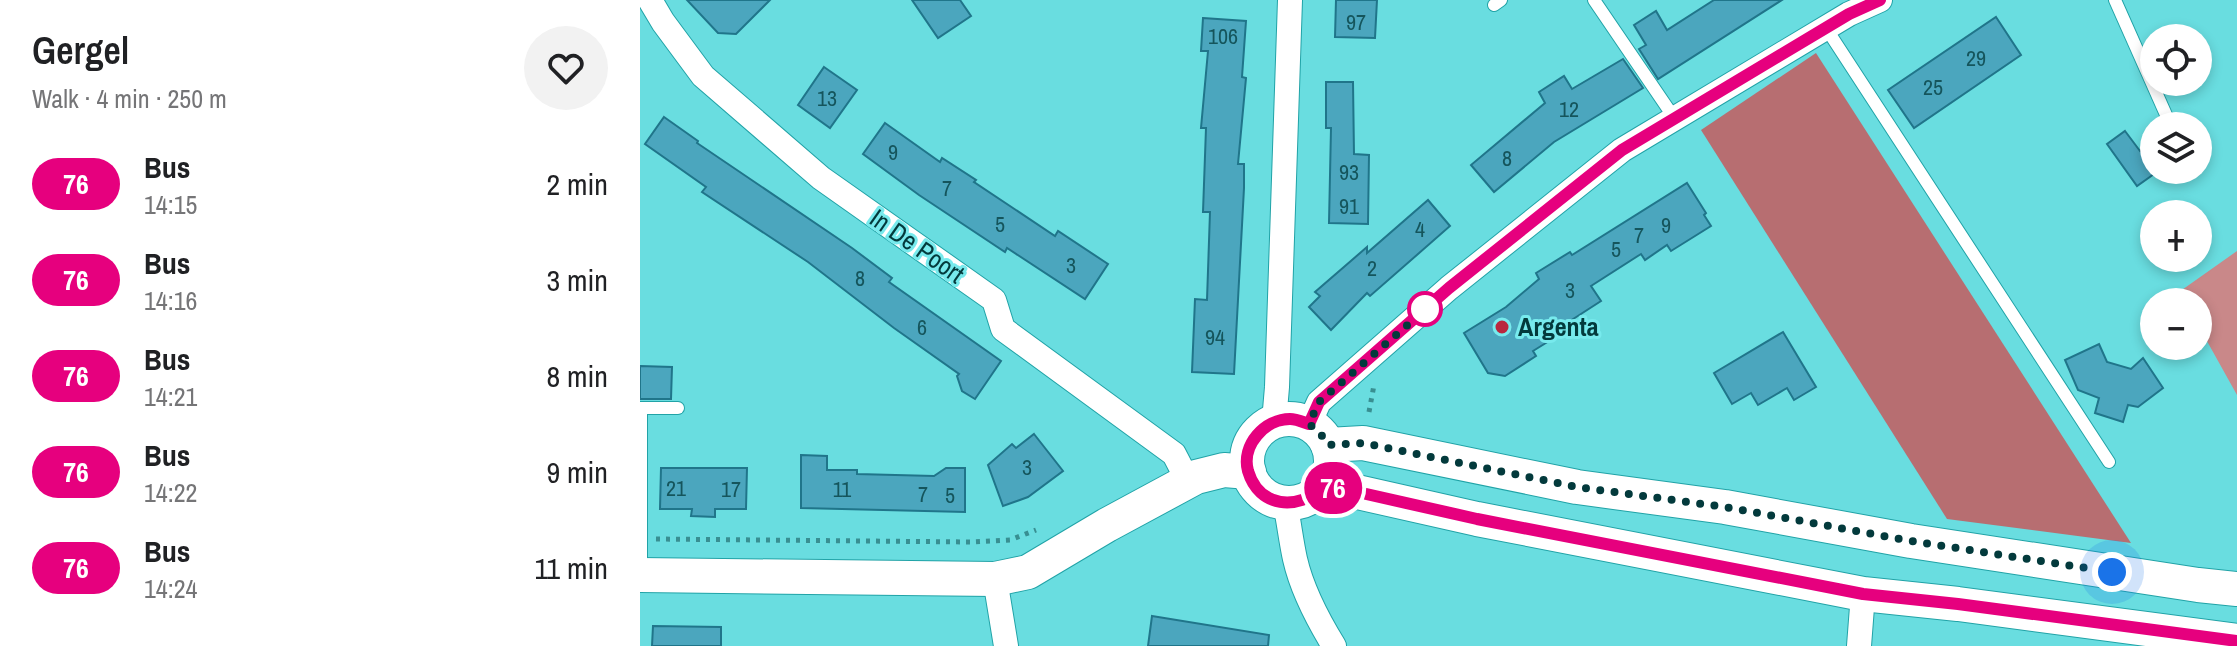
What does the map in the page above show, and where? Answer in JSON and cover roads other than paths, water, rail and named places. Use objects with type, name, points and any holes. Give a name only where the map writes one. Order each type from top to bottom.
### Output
[{"type":"main road","points":[[1318,434],[1332,459],[1323,487],[1300,502],[1285,503],[1271,499],[1259,490],[1249,472],[1248,454],[1253,440],[1274,422],[1292,419],[1318,434],[1577,487],[1725,507],[1911,541],[2237,589]]},
{"type":"main road","points":[[640,575],[995,579],[1028,572],[1196,477],[1224,470],[1249,472]]},
{"type":"main road","points":[[1323,487],[1863,594],[2237,641]]},
{"type":"street","name":"In De Poort","points":[[650,0],[703,76],[821,178],[994,300],[1003,329],[1153,436],[1174,454],[1188,481]]},
{"type":"street","points":[[1274,422],[1290,0]]},
{"type":"street","points":[[1318,434],[1319,402],[1449,288],[1622,150],[1849,14],[1880,0]]},
{"type":"street","points":[[1285,503],[1295,560],[1317,615],[1334,646]]},
{"type":"street","points":[[995,579],[1006,646]]},
{"type":"street","points":[[1859,646],[1863,594]]},
{"type":"lane","points":[[1594,0],[1675,119]]},
{"type":"lane","points":[[2115,0],[2165,112]]},
{"type":"lane","points":[[1826,28],[2109,462]]},
{"type":"lane","points":[[640,575],[641,408],[678,408]]},
{"type":"place","name":"Argenta","points":[[1502,327]]}]
